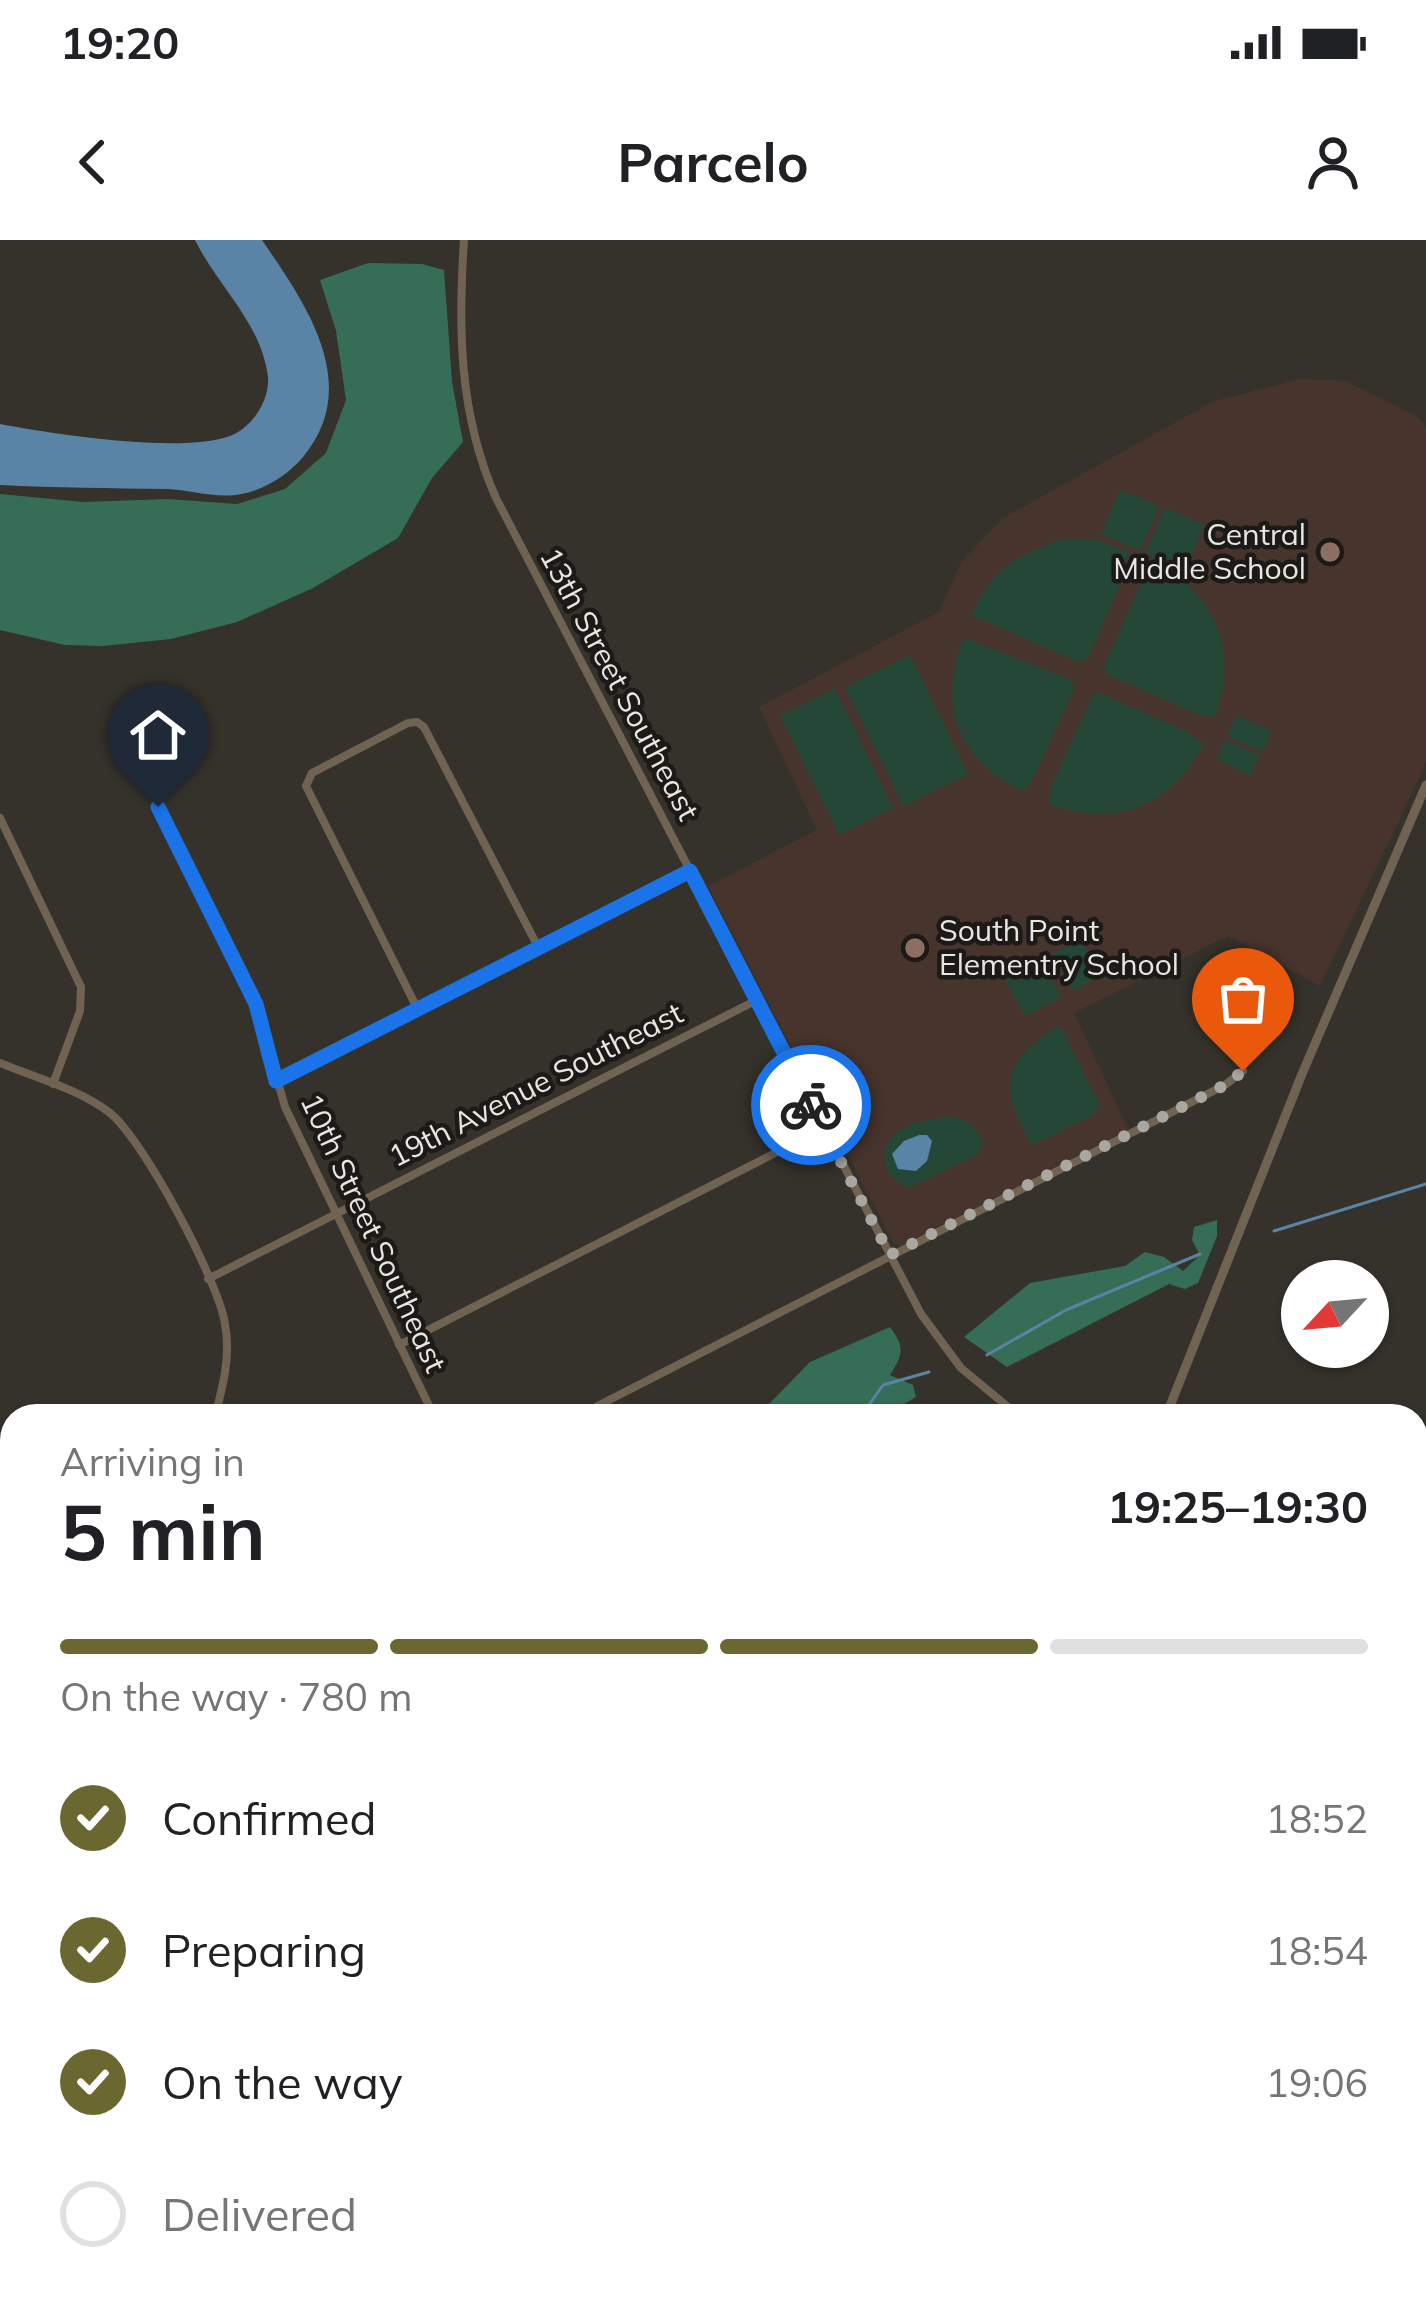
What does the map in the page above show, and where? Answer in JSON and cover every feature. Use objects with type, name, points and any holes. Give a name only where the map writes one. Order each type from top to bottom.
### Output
[{"type":"street","name":"13th Street Southeast","points":[[464,240],[465,394],[479,459],[508,524],[890,1255],[943,1347],[1004,1404]]},
{"type":"street","points":[[417,1008],[306,786],[312,772],[408,723],[424,727],[538,947]]},
{"type":"street","points":[[1171,1404],[1302,1074],[1426,785]]},
{"type":"street","name":"10th Street Southeast","points":[[158,807],[256,1004],[276,1081],[428,1404]]},
{"type":"street","points":[[0,818],[81,987],[80,1012],[53,1084]]},
{"type":"street","points":[[276,1081],[690,871]]},
{"type":"street","name":"19th Avenue Southeast","points":[[208,1279],[757,1000]]},
{"type":"street","points":[[0,1063],[109,1112],[138,1141],[224,1315],[228,1348],[217,1404]]},
{"type":"street","points":[[601,1404],[1208,1094],[1243,1071]]},
{"type":"street","points":[[399,1345],[824,1128]]},
{"type":"shaded area","points":[[1300,379],[1345,381],[1417,416],[1426,427],[1426,761],[1422,772],[1320,986],[1228,936],[1074,1013],[1128,1129],[900,1246],[893,1242],[708,886],[817,830],[759,707],[939,612],[961,562],[1003,518],[1214,401]]},
{"type":"green space","points":[[368,263],[422,264],[444,270],[452,382],[463,442],[432,478],[398,538],[313,588],[237,622],[171,639],[65,645],[0,630],[0,494],[84,502],[168,499],[237,504],[285,489],[326,453],[346,400],[336,331],[320,280]]},
{"type":"green space","points":[[1120,490],[1159,506],[1140,551],[1101,534]]},
{"type":"green space","points":[[1165,508],[1204,525],[1185,571],[1145,554]]},
{"type":"green space","points":[[1062,540],[1097,540],[1128,552],[1124,575],[1088,659],[1079,662],[972,616],[986,587],[1006,566]]},
{"type":"green space","points":[[1154,564],[1194,591],[1217,628],[1224,671],[1214,718],[1108,675],[1104,667]]},
{"type":"green space","points":[[964,638],[1071,680],[1074,688],[1024,792],[983,764],[959,728],[952,686]]},
{"type":"green space","points":[[910,655],[968,774],[903,806],[845,687]]},
{"type":"green space","points":[[835,689],[893,808],[839,835],[780,715]]},
{"type":"green space","points":[[1099,693],[1204,744],[1175,783],[1139,807],[1097,814],[1049,804],[1052,784],[1093,695]]},
{"type":"green space","points":[[1236,716],[1272,731],[1263,752],[1227,736]]},
{"type":"green space","points":[[1226,740],[1260,756],[1251,776],[1217,760]]},
{"type":"green space","points":[[1081,939],[1100,976],[1073,991],[1053,954]]},
{"type":"green space","points":[[1039,956],[1061,998],[1024,1016],[1003,975]]},
{"type":"green space","points":[[1060,1025],[1099,1103],[1095,1114],[1032,1145],[1014,1107],[1012,1076],[1027,1050]]},
{"type":"green space","points":[[951,1117],[975,1130],[983,1146],[977,1155],[908,1188],[895,1180],[885,1159],[891,1139],[918,1122]]},
{"type":"green space","points":[[1217,1220],[1217,1236],[1198,1283],[1185,1289],[1169,1284],[1007,1367],[964,1337],[1030,1283],[1125,1266],[1145,1252],[1164,1257],[1183,1271],[1200,1255],[1192,1240],[1194,1227]]},
{"type":"green space","points":[[890,1327],[900,1351],[890,1375],[913,1385],[916,1397],[904,1404],[768,1404],[810,1362]]},
{"type":"water","points":[[195,240],[262,240],[310,318],[328,374],[328,402],[320,430],[303,457],[267,485],[232,495],[0,485],[0,424],[117,441],[182,443],[230,436],[252,420],[268,386],[264,357],[248,322]]},
{"type":"water","points":[[919,1135],[932,1141],[927,1161],[916,1171],[898,1169],[892,1154],[904,1141]]},
{"type":"waterway","points":[[1274,1231],[1426,1184]]},
{"type":"waterway","points":[[987,1355],[1066,1310],[1200,1254]]},
{"type":"waterway","points":[[870,1404],[883,1385],[929,1372]]},
{"type":"way so far","points":[[811,1105],[890,1255],[1225,1085],[1243,1071]]},
{"type":"place","name":"Central Middle School","points":[[1330,552]]},
{"type":"place","name":"South Point Elementry School","points":[[915,948]]},
{"type":"route","points":[[158,807],[256,1004],[276,1081],[690,871],[811,1105]]}]
